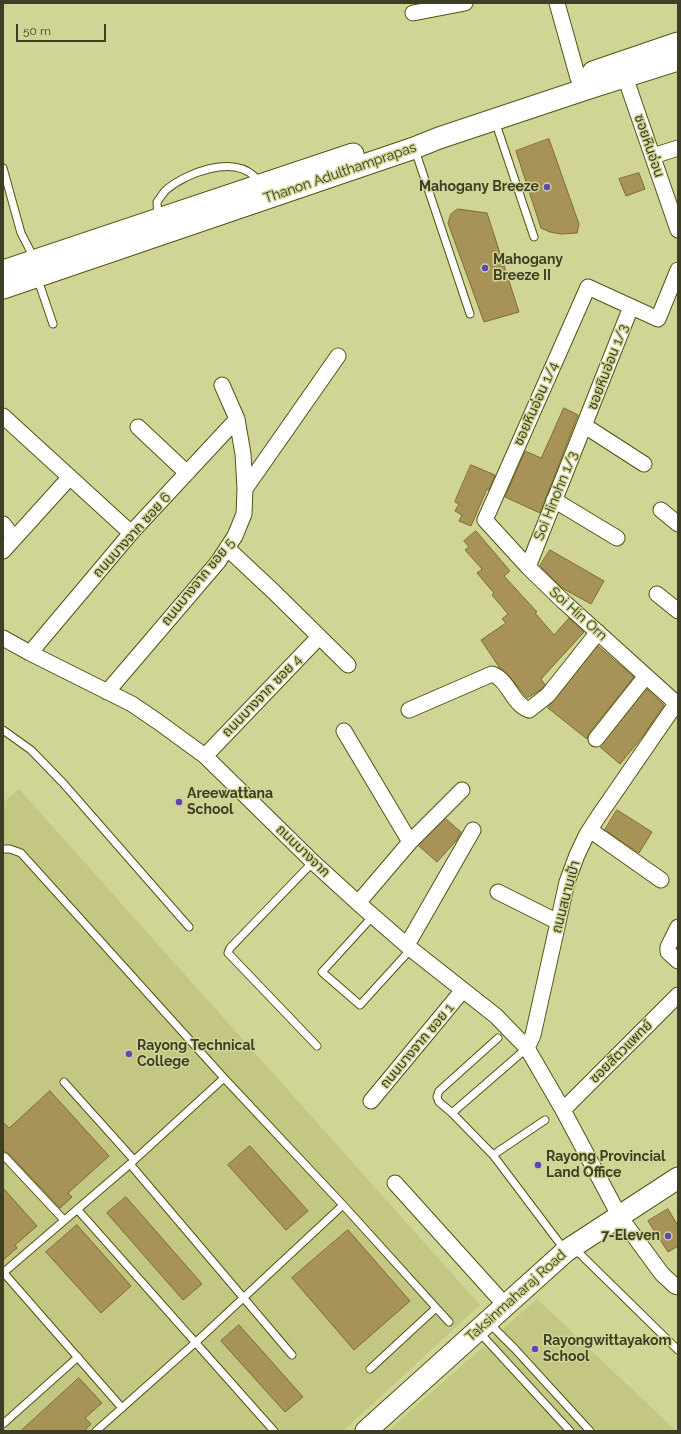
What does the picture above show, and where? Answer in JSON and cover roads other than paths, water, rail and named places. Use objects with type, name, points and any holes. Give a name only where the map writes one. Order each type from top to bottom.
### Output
[{"type":"street","points":[[413,13],[465,3]]},
{"type":"street","points":[[557,3],[578,78]]},
{"type":"street","name":"Thanon Adulthamprapas","points":[[3,271],[36,269],[207,211],[414,148],[495,119],[622,69],[678,43]]},
{"type":"street","name":"Thanon Adulthamprapas","points":[[3,288],[36,269],[158,219],[207,211],[259,185],[578,78],[678,60]]},
{"type":"street","name":"ซอยหินอ่อน","points":[[622,69],[678,230]]},
{"type":"street","points":[[653,156],[678,148]]},
{"type":"street","points":[[631,308],[658,319],[678,270]]},
{"type":"street","name":"ซอยหินอ่อน 1/4","points":[[485,520],[588,288],[631,308]]},
{"type":"street","name":"ซอยหินอ่อน 1/3","points":[[585,426],[631,308]]},
{"type":"street","points":[[245,490],[338,356]]},
{"type":"street","name":"ถนนบางจาก ซอย 5","points":[[107,692],[218,562],[235,536],[244,514],[245,490],[243,454],[237,419],[222,385]]},
{"type":"street","points":[[3,416],[131,533]]},
{"type":"street","name":"ถนนบางจาก ซอย 6","points":[[30,653],[131,533],[237,419]]},
{"type":"street","points":[[585,426],[644,464]]},
{"type":"street","name":"Soi Hinohn 1/3","points":[[528,567],[585,426]]},
{"type":"street","points":[[138,427],[187,473]]},
{"type":"street","points":[[3,551],[70,477]]},
{"type":"street","points":[[554,500],[617,538]]},
{"type":"street","points":[[661,510],[678,524]]},
{"type":"street","name":"Soi Hin Orn","points":[[485,520],[528,567],[563,601],[677,702]]},
{"type":"street","points":[[3,524],[14,538]]},
{"type":"street","points":[[227,548],[348,665]]},
{"type":"street","points":[[657,594],[678,611]]},
{"type":"street","points":[[409,710],[492,674],[498,676],[521,708],[529,710],[548,694],[598,632]]},
{"type":"street","name":"ถนนบางจาก ซอย 4","points":[[205,756],[319,637]]},
{"type":"street","name":"ถนนบางจาก","points":[[4,641],[132,704],[205,756],[313,862],[358,903],[409,947],[496,1016],[527,1048],[563,1110],[620,1217],[662,1274],[678,1287]]},
{"type":"street","points":[[596,739],[646,676]]},
{"type":"street","name":"ถนนสนามเป้า","points":[[527,1048],[533,1035],[567,882],[576,855],[590,830],[677,702]]},
{"type":"street","points":[[344,731],[410,842]]},
{"type":"street","points":[[358,903],[410,842],[462,790]]},
{"type":"street","points":[[409,947],[473,830]]},
{"type":"street","points":[[590,830],[661,880]]},
{"type":"street","points":[[498,892],[558,922]]},
{"type":"street","points":[[675,959],[668,952],[668,947],[678,927]]},
{"type":"street","name":"ถนนบางจาก ซอย 1","points":[[371,1101],[463,990]]},
{"type":"street","name":"ซอยสัตวแพทย์","points":[[563,1110],[678,995]]},
{"type":"street","name":"Taksinmaharaj Road","points":[[366,1431],[569,1249],[678,1178]]},
{"type":"street","points":[[395,1183],[505,1305]]},
{"type":"lane","points":[[495,119],[534,237]]},
{"type":"lane","points":[[414,148],[470,314]]},
{"type":"lane","points":[[158,219],[157,202],[166,190],[189,175],[216,167],[240,168],[255,176],[259,185]]},
{"type":"lane","points":[[3,168],[22,233],[36,269],[53,324]]},
{"type":"lane","points":[[3,730],[31,750],[63,783],[189,927]]},
{"type":"lane","points":[[3,849],[21,852],[224,1078],[343,1205],[449,1322]]},
{"type":"lane","points":[[313,862],[230,948],[228,953],[233,960],[317,1046]]},
{"type":"lane","points":[[373,916],[322,972],[360,1005],[409,947]]},
{"type":"lane","points":[[498,1038],[438,1090],[437,1097],[439,1102],[452,1113],[493,1155],[569,1249],[678,1350]]},
{"type":"lane","points":[[452,1113],[527,1048]]},
{"type":"lane","points":[[122,1408],[3,1273],[132,1162],[224,1078]]},
{"type":"lane","points":[[64,1082],[292,1355]]},
{"type":"lane","points":[[493,1155],[545,1120]]},
{"type":"lane","points":[[5,1157],[64,1220]]},
{"type":"lane","points":[[96,1431],[196,1342],[343,1205]]},
{"type":"lane","points":[[77,1209],[274,1431]]},
{"type":"lane","points":[[370,1369],[436,1308]]},
{"type":"lane","points":[[483,1326],[570,1431]]},
{"type":"lane","points":[[483,1326],[514,1348],[590,1431]]},
{"type":"lane","points":[[3,1424],[78,1357]]},
{"type":"place","name":"Mahogany Breeze","points":[[547,187]]},
{"type":"place","name":"Mahogany Breeze II","points":[[485,268]]},
{"type":"place","name":"Areewattana School","points":[[179,802]]},
{"type":"place","name":"Rayong Technical College","points":[[129,1054]]},
{"type":"place","name":"Rayong Provincial Land Office","points":[[538,1165]]},
{"type":"place","name":"7-Eleven","points":[[668,1236]]},
{"type":"place","name":"Rayongwittayakom School","points":[[535,1349]]}]
